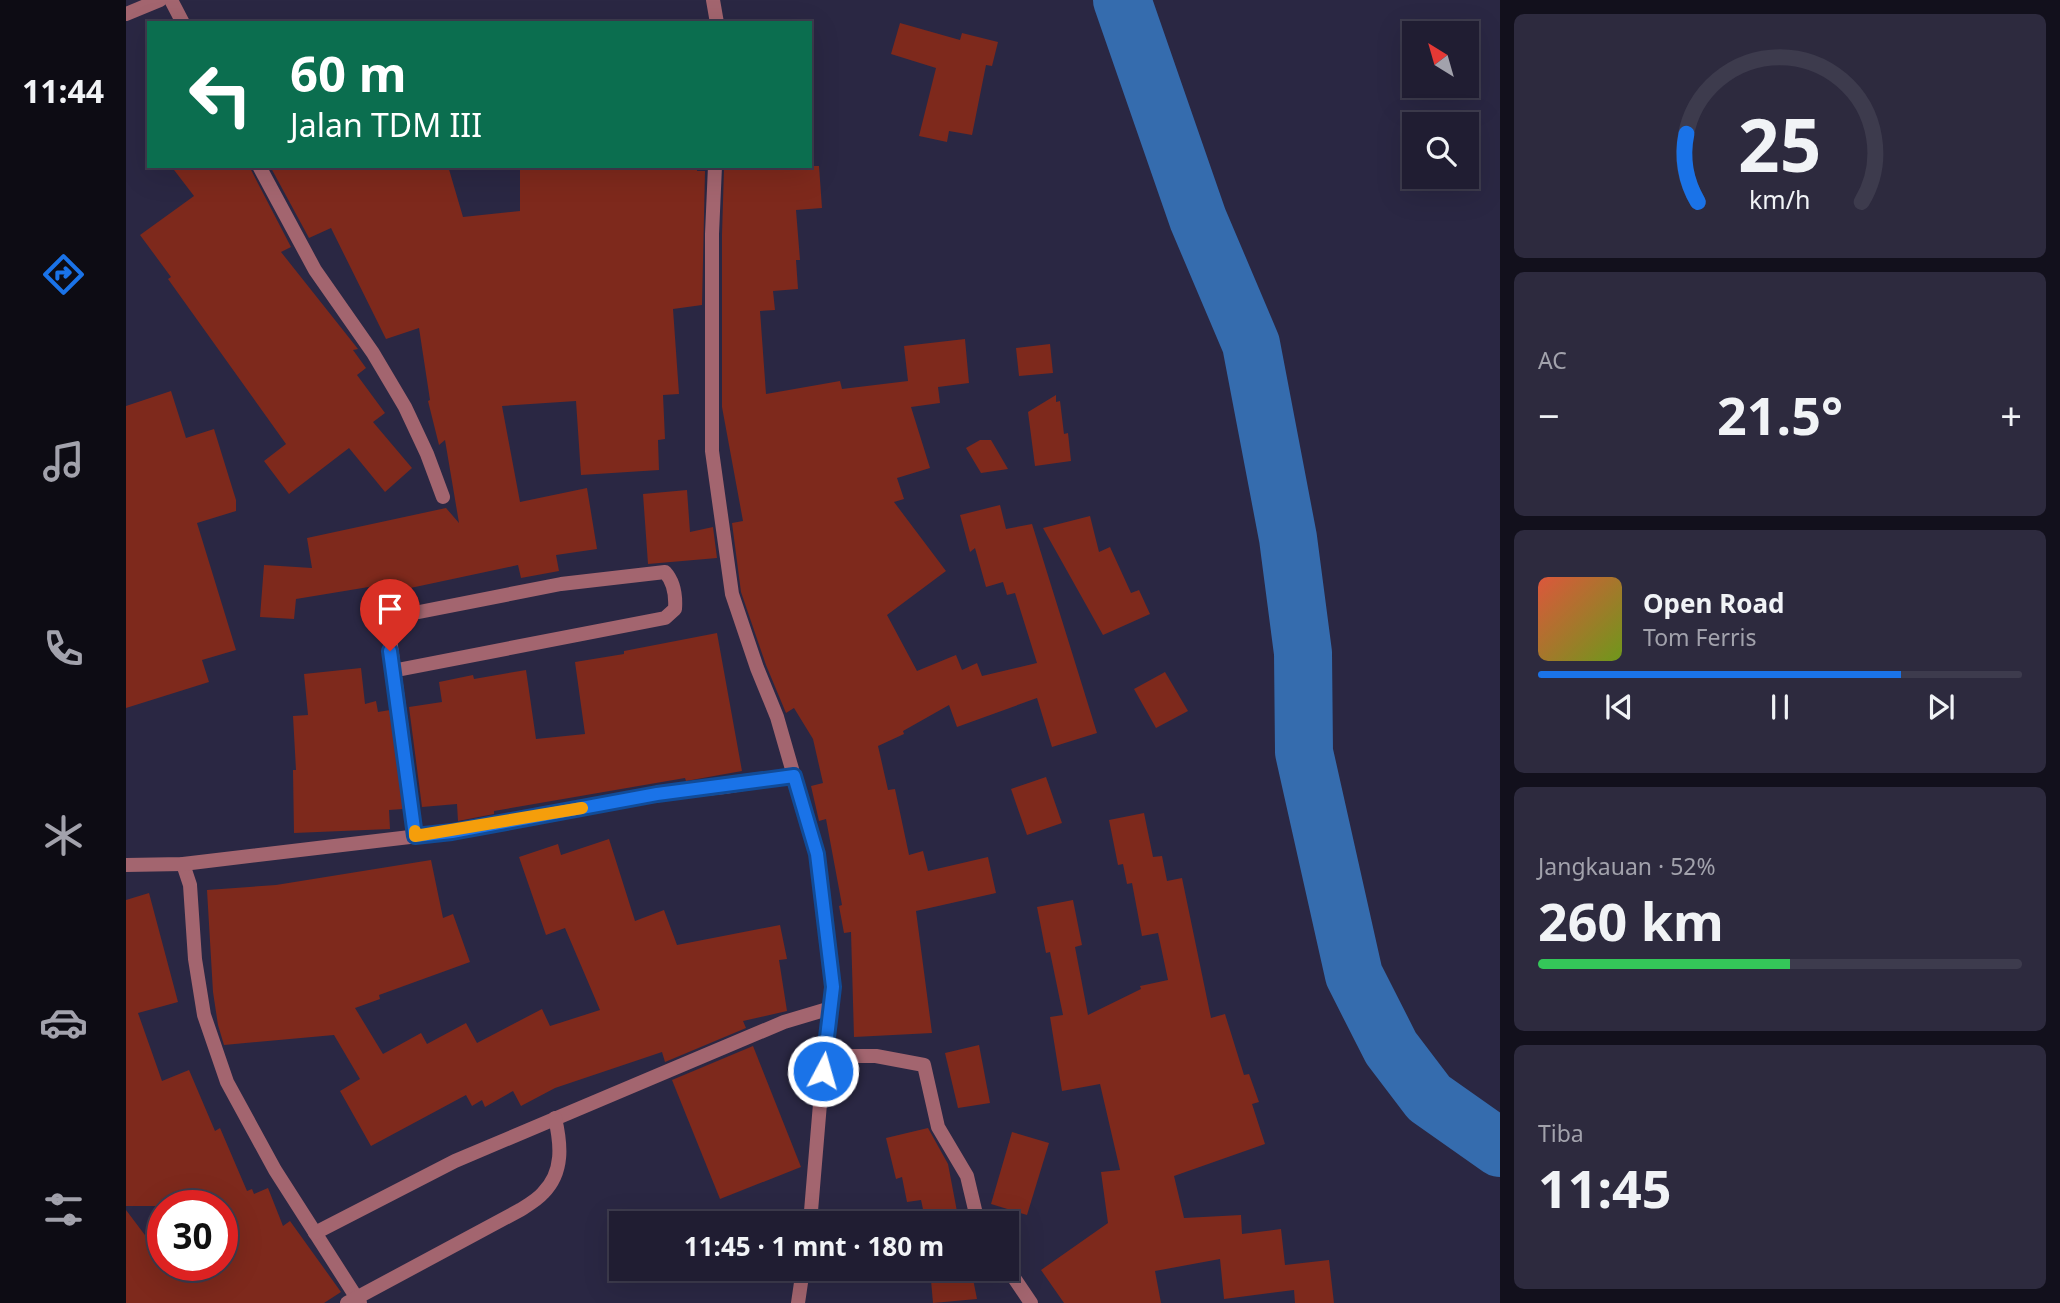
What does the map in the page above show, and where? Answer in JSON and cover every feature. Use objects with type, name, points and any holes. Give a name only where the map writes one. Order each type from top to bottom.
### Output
[{"type":"street","points":[[126,14],[160,0]]},
{"type":"street","points":[[170,0],[182,21]]},
{"type":"street","points":[[713,0],[717,21]]},
{"type":"street","points":[[260,168],[315,270],[373,353],[405,407],[443,497]]},
{"type":"street","points":[[715,168],[712,234],[712,451],[732,594],[777,717],[817,854],[833,987],[824,1056],[811,1211]]},
{"type":"street","points":[[392,671],[665,618],[675,609],[675,592],[665,572],[561,584],[414,613],[402,618],[388,631],[392,671],[415,836]]},
{"type":"street","points":[[126,865],[183,864],[452,832],[657,794],[794,776]]},
{"type":"street","points":[[183,864],[190,885],[195,959],[204,1015],[223,1070],[275,1170],[354,1301],[520,1210],[544,1193],[559,1166],[560,1140],[555,1118]]},
{"type":"street","points":[[315,1233],[455,1161],[785,1022],[831,1008]]},
{"type":"street","points":[[824,1056],[876,1056],[924,1065],[938,1126],[967,1176],[977,1211]]},
{"type":"street","points":[[799,1303],[802,1281]]},
{"type":"street","points":[[1016,1281],[1031,1303]]},
{"type":"building","points":[[900,23],[960,40],[962,33],[998,42],[992,66],[986,65],[972,135],[949,131],[947,142],[919,136],[936,68],[891,54]]},
{"type":"building","points":[[819,166],[822,208],[796,210],[800,260],[796,260],[798,289],[773,291],[775,310],[760,311],[766,394],[840,381],[842,389],[908,381],[904,346],[965,339],[969,383],[938,387],[940,403],[911,407],[930,468],[897,478],[904,499],[894,502],[946,571],[887,615],[917,671],[956,655],[962,670],[977,663],[982,676],[1037,663],[1015,593],[1007,595],[1003,582],[986,587],[975,548],[970,552],[960,515],[1000,505],[1006,529],[1032,524],[1097,733],[1052,747],[1037,698],[957,727],[949,705],[903,731],[904,734],[878,746],[888,790],[895,789],[909,855],[923,851],[928,871],[988,857],[996,893],[916,911],[932,1033],[854,1037],[851,932],[844,933],[839,906],[842,905],[826,819],[819,821],[811,786],[823,783],[813,739],[794,708],[786,713],[741,592],[732,523],[743,521],[722,407],[724,169]]},
{"type":"building","points":[[173,168],[250,168],[291,247],[281,252],[358,349],[353,350],[366,368],[357,375],[385,413],[373,422],[412,468],[385,492],[349,448],[289,494],[264,461],[286,444],[168,279],[171,277],[140,235],[194,196]]},
{"type":"building","points":[[271,168],[449,168],[463,217],[520,211],[520,168],[697,168],[697,171],[705,171],[702,305],[673,309],[679,394],[663,395],[665,439],[658,440],[659,470],[581,475],[576,401],[502,406],[520,502],[587,488],[597,549],[556,555],[559,571],[521,578],[518,565],[401,590],[399,582],[296,599],[294,619],[260,617],[264,565],[312,568],[307,538],[446,508],[459,523],[445,440],[439,445],[428,401],[430,400],[419,328],[386,339],[331,228],[309,238]]},
{"type":"building","points":[[1050,344],[1053,373],[1019,376],[1016,348]]},
{"type":"building","points":[[171,391],[186,438],[214,429],[236,500],[236,511],[197,523],[236,650],[202,660],[209,682],[126,708],[126,406]]},
{"type":"building","points":[[1056,395],[1056,402],[1060,401],[1064,434],[1068,433],[1071,461],[1035,466],[1028,412]]},
{"type":"building","points":[[980,440],[991,440],[1008,469],[981,473],[966,448]]},
{"type":"building","points":[[687,490],[690,532],[713,527],[717,558],[648,564],[643,494]]},
{"type":"building","points":[[1090,516],[1099,552],[1110,547],[1131,593],[1139,590],[1150,614],[1103,635],[1043,528]]},
{"type":"building","points":[[717,633],[742,771],[686,781],[685,778],[494,811],[494,814],[458,821],[457,804],[422,807],[409,707],[442,702],[439,682],[473,675],[474,679],[526,670],[536,739],[585,734],[575,662]]},
{"type":"building","points":[[361,668],[365,704],[376,701],[378,712],[390,710],[403,809],[389,810],[390,829],[294,833],[293,770],[296,770],[293,716],[308,715],[304,674]]},
{"type":"building","points":[[1165,672],[1188,711],[1156,728],[1134,689]]},
{"type":"building","points":[[1046,777],[1062,823],[1027,835],[1011,789]]},
{"type":"building","points":[[1144,813],[1153,857],[1162,856],[1167,881],[1182,878],[1211,1018],[1225,1014],[1244,1075],[1249,1074],[1259,1102],[1252,1104],[1265,1144],[1174,1176],[1184,1218],[1241,1215],[1242,1234],[1281,1229],[1285,1265],[1329,1260],[1334,1303],[1295,1303],[1294,1290],[1224,1299],[1220,1259],[1155,1271],[1161,1303],[1064,1303],[1041,1270],[1108,1223],[1101,1172],[1120,1170],[1100,1084],[1062,1091],[1050,1017],[1063,1015],[1050,952],[1046,953],[1037,907],[1073,900],[1082,945],[1075,947],[1088,1015],[1141,989],[1140,986],[1168,980],[1158,933],[1142,936],[1132,883],[1127,884],[1123,864],[1118,865],[1109,820]]},
{"type":"building","points":[[609,839],[635,921],[664,910],[677,945],[780,925],[787,959],[779,960],[787,1011],[743,1021],[746,1028],[665,1062],[662,1052],[555,1088],[521,1106],[513,1091],[485,1107],[482,1100],[472,1106],[466,1095],[371,1146],[340,1091],[360,1079],[334,1035],[224,1045],[213,992],[207,890],[276,885],[431,860],[443,918],[453,914],[470,962],[379,995],[380,999],[355,1008],[383,1054],[421,1033],[427,1044],[466,1023],[477,1043],[542,1009],[550,1026],[600,1010],[565,928],[546,935],[519,857],[558,844],[561,855]]},
{"type":"building","points":[[149,893],[178,1002],[138,1013],[162,1081],[189,1070],[215,1131],[220,1128],[247,1191],[252,1189],[254,1194],[268,1188],[283,1226],[290,1221],[341,1292],[324,1303],[126,1303],[126,1210],[147,1238],[147,1281],[238,1281],[238,1190],[147,1190],[147,1206],[126,1206],[126,900]]},
{"type":"building","points":[[979,1045],[990,1103],[958,1108],[945,1053]]},
{"type":"building","points":[[753,1046],[801,1167],[720,1199],[672,1080]]},
{"type":"building","points":[[928,1128],[948,1164],[957,1211],[923,1211],[921,1200],[907,1202],[902,1177],[896,1179],[886,1138]]},
{"type":"building","points":[[1012,1132],[1049,1143],[1027,1215],[991,1204]]},
{"type":"building","points":[[931,1281],[973,1281],[977,1299],[933,1303]]},
{"type":"waterway","points":[[1122,0],[1198,219],[1251,344],[1288,538],[1303,653],[1304,752],[1354,975],[1391,1048],[1429,1098],[1500,1148]]},
{"type":"slow traffic","points":[[415,831],[415,836],[452,832],[582,808]]},
{"type":"route","points":[[390,651],[415,836],[452,832],[657,794],[794,776],[817,854],[833,987],[823,1071]]}]
